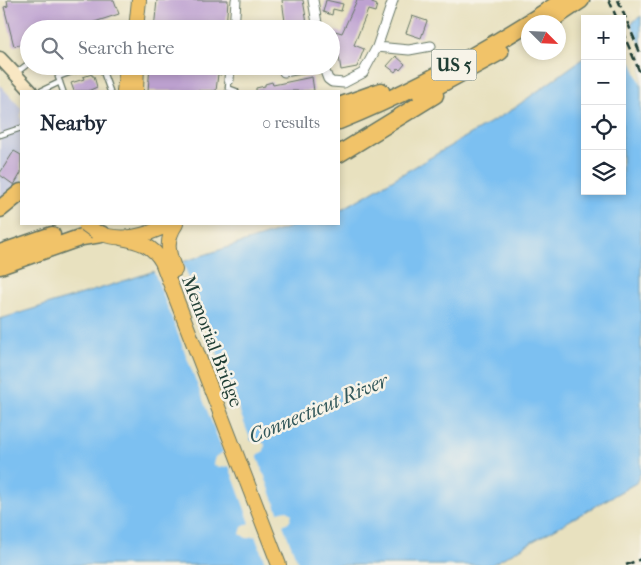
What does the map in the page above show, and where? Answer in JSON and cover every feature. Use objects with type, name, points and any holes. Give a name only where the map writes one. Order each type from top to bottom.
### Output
[{"type":"highway","name":"US 5","points":[[340,132],[427,92],[564,0]]},
{"type":"highway","points":[[557,15],[581,0]]},
{"type":"highway","name":"US 5","points":[[340,121],[473,62],[521,38]]},
{"type":"highway","points":[[340,106],[473,62]]},
{"type":"highway","points":[[340,153],[427,100],[473,62]]},
{"type":"highway","points":[[0,209],[20,193]]},
{"type":"highway","points":[[0,216],[20,207]]},
{"type":"highway","points":[[0,242],[51,225]]},
{"type":"highway","points":[[0,253],[92,228]]},
{"type":"highway","points":[[0,266],[82,237],[92,228]]},
{"type":"main road","points":[[137,20],[138,0]]},
{"type":"main road","points":[[124,90],[126,75]]},
{"type":"main road","points":[[136,90],[137,75]]},
{"type":"main road","points":[[121,238],[142,235],[167,225]]},
{"type":"main road","points":[[92,228],[143,243],[163,253],[175,225]]},
{"type":"main road","name":"Memorial Bridge","points":[[163,253],[279,565]]},
{"type":"main road","name":"Memorial Bridge","points":[[163,253],[288,565]]},
{"type":"street","points":[[235,20],[236,0]]},
{"type":"street","points":[[313,0],[316,20]]},
{"type":"street","points":[[326,75],[328,79],[335,83],[349,81],[364,72],[377,47],[393,0]]},
{"type":"street","points":[[377,47],[409,50],[431,46]]},
{"type":"street","points":[[1,61],[30,90]]},
{"type":"street","points":[[229,75],[229,80]]},
{"type":"lane","points":[[15,74],[20,70]]},
{"type":"lane","points":[[63,75],[58,77],[63,90]]},
{"type":"lane","points":[[104,75],[110,90]]},
{"type":"lane","points":[[229,80],[228,88],[233,90]]},
{"type":"lane","points":[[43,90],[60,82]]},
{"type":"lane","points":[[0,135],[20,128]]},
{"type":"shaded area","points":[[0,85],[20,107],[20,183],[0,201]]},
{"type":"water","name":"Connecticut River","points":[[641,16],[641,472],[636,483],[491,565],[0,565],[0,319],[297,225],[340,225],[340,210],[510,111],[581,60],[581,195],[626,195],[626,27]]},
{"type":"pier","points":[[630,21],[641,46],[641,84],[626,49],[626,24]]},
{"type":"pier","points":[[182,260],[251,441],[259,440],[265,444],[264,451],[257,455],[278,512],[286,510],[292,514],[290,521],[283,525],[299,565],[266,565],[255,536],[246,538],[240,534],[242,527],[250,523],[229,466],[219,468],[213,464],[215,457],[223,452],[153,269]]},
{"type":"building","points":[[7,0],[114,0],[119,14],[101,20],[20,20],[20,45],[14,46],[4,7],[8,6]]},
{"type":"building","points":[[157,0],[228,0],[227,20],[155,20]]},
{"type":"building","points":[[282,0],[303,0],[306,20],[285,20]]},
{"type":"building","points":[[326,0],[343,4],[341,11],[333,9],[332,15],[323,12]]},
{"type":"building","points":[[357,0],[373,0],[372,3],[377,5],[375,12],[368,10],[354,45],[364,49],[357,67],[341,70],[340,32],[342,33]]},
{"type":"building","points":[[412,16],[427,21],[421,38],[406,33]]},
{"type":"building","points":[[396,56],[405,64],[400,70],[398,68],[395,72],[387,66]]},
{"type":"building","points":[[149,75],[218,75],[216,90],[148,90]]},
{"type":"building","points":[[94,76],[97,87],[90,90],[74,90],[71,83],[84,79],[83,77]]},
{"type":"building","points":[[312,77],[314,90],[256,90],[256,88],[265,86],[265,84],[272,82],[273,85]]},
{"type":"building","points":[[14,151],[20,154],[20,175],[14,185],[0,175]]},
{"type":"railway","points":[[609,0],[615,15]]},
{"type":"railway","points":[[618,0],[641,55]]},
{"type":"railway","points":[[626,40],[641,75]]},
{"type":"railway","points":[[626,565],[641,559]]}]
